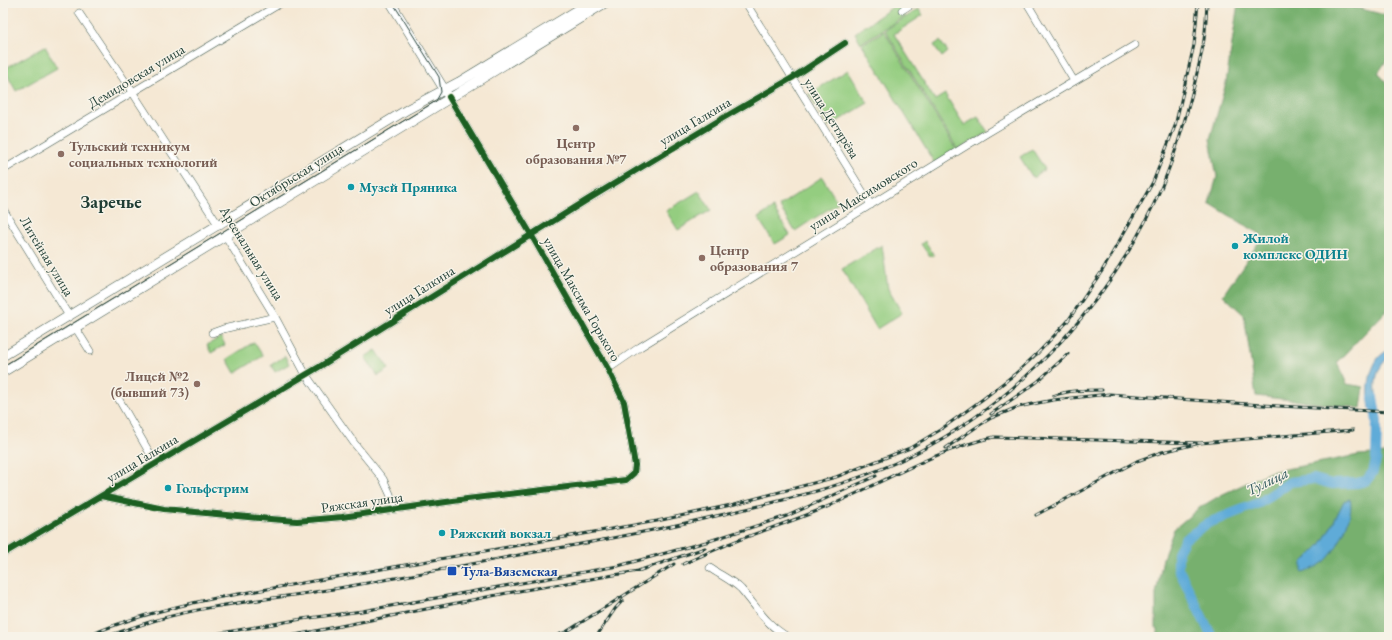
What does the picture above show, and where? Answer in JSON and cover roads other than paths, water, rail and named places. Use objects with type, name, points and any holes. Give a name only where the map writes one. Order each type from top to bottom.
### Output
[{"type":"main road","name":"улица Максима Горького","points":[[391,3],[447,94]]},
{"type":"main road","name":"Октябрьская улица","points":[[3,372],[225,235],[589,3]]},
{"type":"main road","name":"Октябрьская улица","points":[[3,356],[219,226],[408,109],[447,94],[604,3]]},
{"type":"main road","name":"Арсенальная улица","points":[[219,226],[225,235]]},
{"type":"main road","points":[[69,316],[75,327]]},
{"type":"street","name":"Демидовская улица","points":[[3,170],[281,3]]},
{"type":"street","name":"улица Дегтярёва","points":[[746,3],[871,205]]},
{"type":"street","points":[[902,10],[913,3]]},
{"type":"street","points":[[1027,3],[1074,81]]},
{"type":"street","name":"Арсенальная улица","points":[[79,13],[219,226]]},
{"type":"street","name":"улица Галкина","points":[[3,554],[306,375],[480,266],[532,236],[587,200],[792,78],[845,43]]},
{"type":"street","name":"улица Максимовского","points":[[608,369],[640,347],[987,133],[1135,45]]},
{"type":"street","name":"улица Максима Горького","points":[[447,94],[532,236],[608,369],[624,402],[636,465],[634,473],[626,480]]},
{"type":"street","name":"Литейная улица","points":[[3,208],[69,316]]},
{"type":"street","name":"Арсенальная улица","points":[[225,235],[275,317],[306,375],[345,431],[383,479],[395,509]]},
{"type":"street","points":[[212,333],[223,328],[275,317]]},
{"type":"street","points":[[75,327],[90,351]]},
{"type":"street","points":[[118,398],[156,464]]},
{"type":"street","name":"Ряжская улица","points":[[100,496],[164,509],[270,520],[297,521],[342,517],[468,499],[626,480]]},
{"type":"street","points":[[710,568],[737,586],[767,622],[788,637]]},
{"type":"water","points":[[1389,349],[1389,357],[1377,375],[1376,395],[1378,409],[1370,408],[1369,382],[1371,375],[1375,363],[1380,356]]},
{"type":"water","points":[[1350,499],[1350,514],[1344,532],[1335,549],[1322,563],[1314,568],[1302,572],[1302,563],[1320,545],[1344,501]]},
{"type":"waterway","name":"Тулица","points":[[1212,637],[1178,568],[1178,552],[1185,539],[1208,523],[1259,503],[1290,482],[1314,479],[1332,484],[1357,483],[1366,481],[1373,472],[1376,460],[1377,421],[1373,397]]},
{"type":"tram line","points":[[3,366],[436,101],[441,92],[439,77],[393,3]]},
{"type":"railway","points":[[1037,354],[1067,322],[1102,271],[1153,182],[1175,126],[1194,45],[1198,3]]},
{"type":"railway","points":[[106,637],[153,621],[199,610],[316,592],[597,541],[669,527],[767,504],[844,483],[869,474],[916,453],[956,430],[994,403],[1029,373],[1062,340],[1092,305],[1119,267],[1142,227],[1162,186],[1176,149],[1194,86],[1202,50],[1207,3]]},
{"type":"railway","points":[[86,637],[117,624],[166,609],[199,601],[657,521],[731,505],[836,477],[910,448],[940,430],[1015,374],[1041,350]]},
{"type":"railway","points":[[991,414],[1037,382],[1068,354]]},
{"type":"railway","points":[[1053,396],[1071,391],[1102,390]]},
{"type":"railway","points":[[946,448],[991,418],[1018,407],[1053,400],[1109,394],[1389,412]]},
{"type":"railway","points":[[1036,515],[1137,461],[1162,452],[1200,443],[1353,430]]},
{"type":"railway","points":[[683,564],[736,541],[829,506],[930,458],[994,437],[1200,443]]},
{"type":"railway","points":[[198,637],[302,619],[362,611],[618,566],[706,542],[787,516],[876,476]]},
{"type":"railway","points":[[285,637],[507,593],[638,571],[705,548]]},
{"type":"railway","points":[[553,637],[566,632],[674,564]]},
{"type":"railway","points":[[596,637],[623,600]]},
{"type":"place","name":"Центр образования №7","points":[[576,128]]},
{"type":"place","name":"Тульский техникум социальных технологий","points":[[61,154]]},
{"type":"place","name":"Музей Пряника","points":[[351,187]]},
{"type":"place","name":"Жилой комплекс ОДИН","points":[[1235,246]]},
{"type":"place","name":"Центр образования 7","points":[[702,258]]},
{"type":"place","name":"Лицей №2 (бывший 73)","points":[[197,384]]},
{"type":"place","name":"Гольфстрим","points":[[168,488]]},
{"type":"place","name":"Ряжский вокзал","points":[[442,533]]},
{"type":"place","name":"Тула-Вяземская","points":[[452,571]]},
{"type":"district","name":"Заречье","points":[[111,201]]}]
